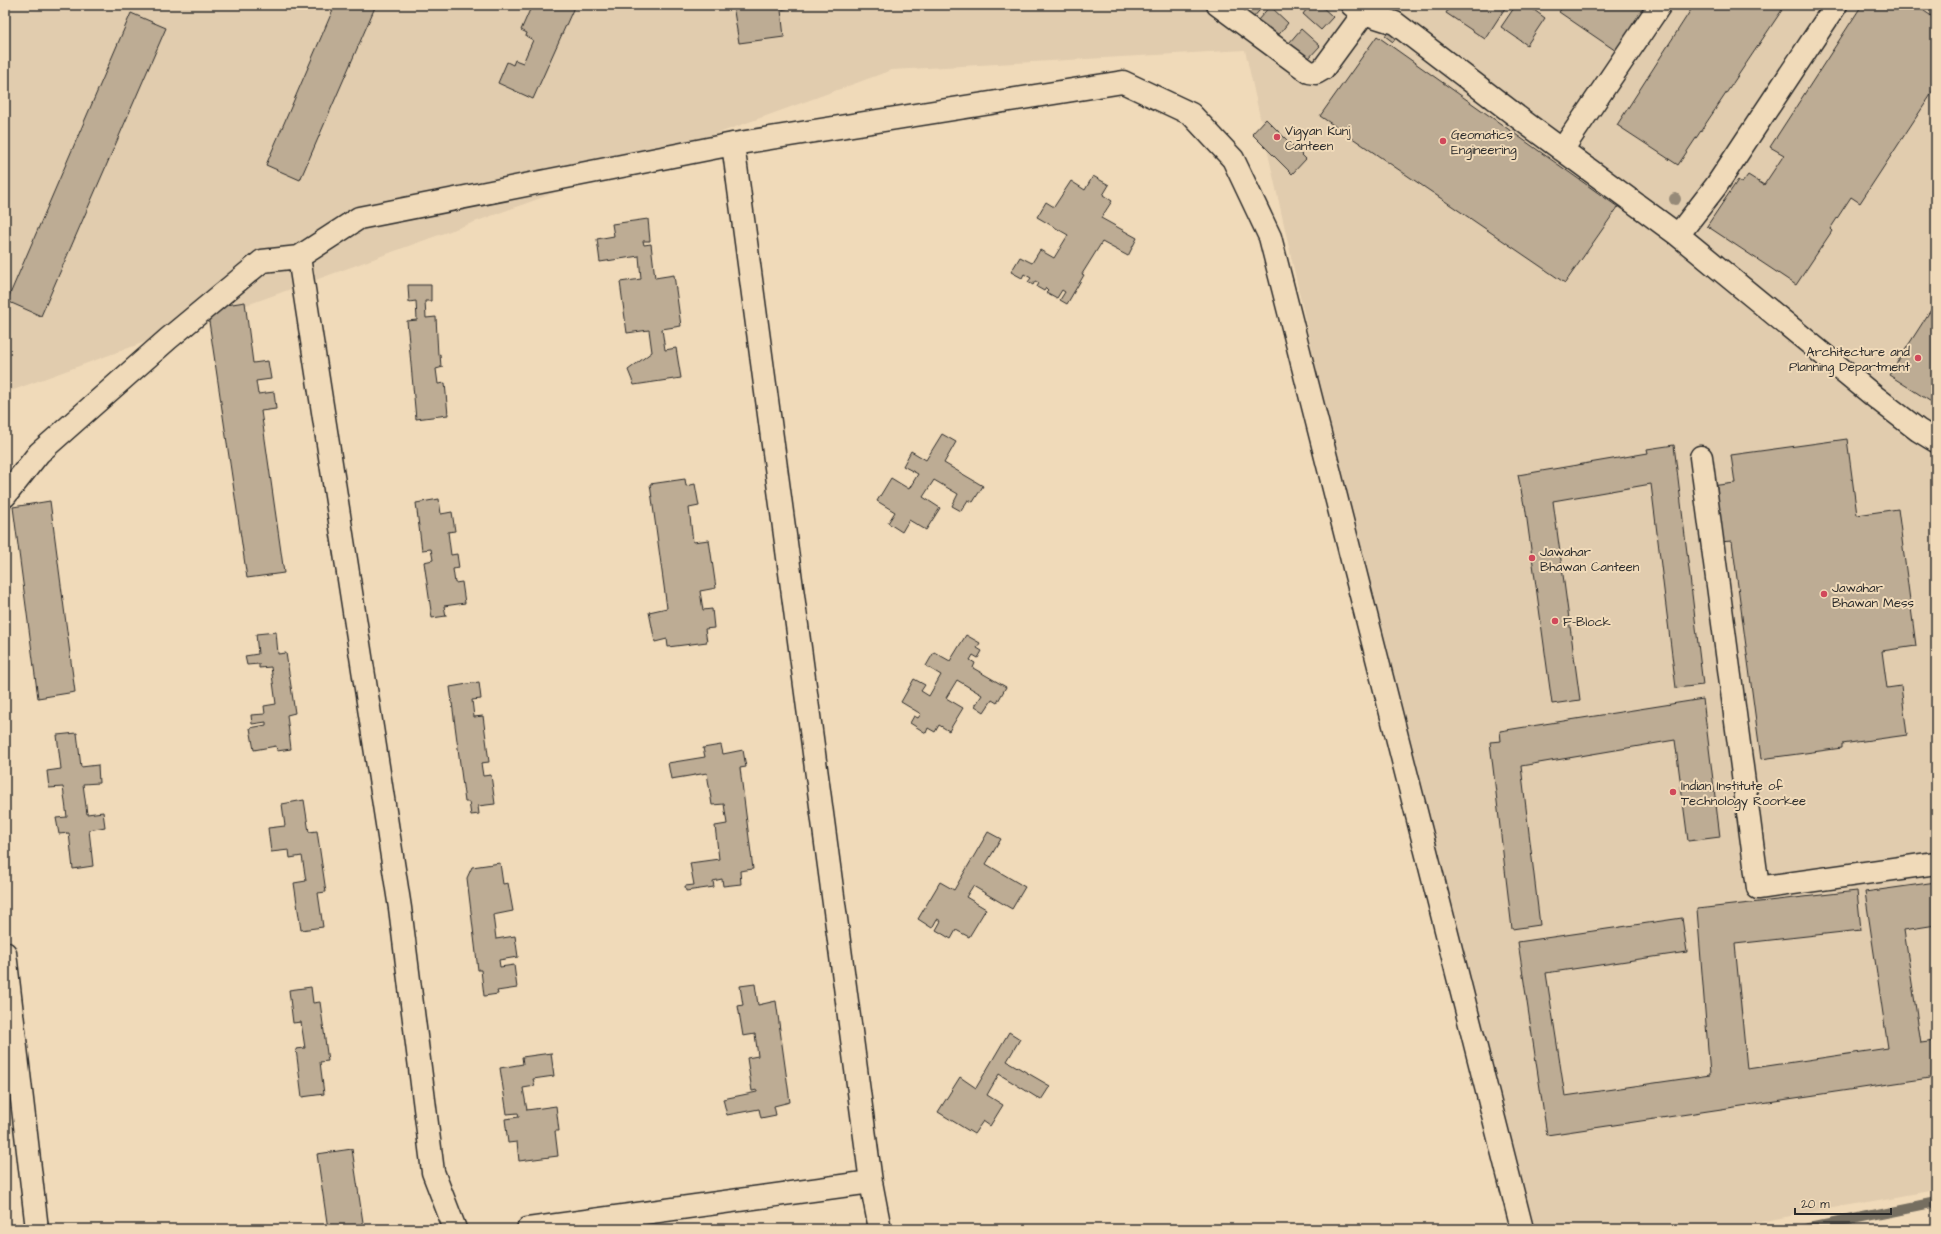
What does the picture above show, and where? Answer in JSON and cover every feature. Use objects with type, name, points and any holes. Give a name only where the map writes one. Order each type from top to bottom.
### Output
[{"type":"street","points":[[1218,5],[1309,72],[1316,73],[1323,70],[1358,9],[1395,23],[1562,150],[1678,234],[1874,396],[1918,430],[1936,441]]},
{"type":"street","points":[[1562,150],[1660,5]]},
{"type":"street","points":[[1678,234],[1716,186],[1836,5]]},
{"type":"street","points":[[5,496],[39,453],[168,339],[262,261],[299,257],[359,218],[733,144],[1123,82],[1190,114],[1233,159],[1270,237],[1522,1229]]},
{"type":"street","points":[[733,144],[871,1182],[880,1229]]},
{"type":"street","points":[[299,257],[400,908],[432,1172],[455,1229]]},
{"type":"street","points":[[1701,457],[1758,888],[1936,863]]},
{"type":"street","points":[[5,953],[37,1229]]},
{"type":"street","points":[[528,1229],[871,1182]]},
{"type":"shaded area","name":"Indian Institute of Technology Roorkee","points":[[5,5],[1936,5],[1936,1190],[1810,1212],[1727,1229],[1508,1229],[1245,50],[892,70],[5,393]]},
{"type":"building","points":[[335,5],[376,5],[300,180],[266,165]]},
{"type":"building","points":[[532,5],[575,5],[533,99],[498,83],[507,62],[513,65],[515,60],[523,63],[533,40],[526,36],[527,33],[521,30]]},
{"type":"building","points":[[733,5],[765,5],[765,8],[783,5],[804,5],[781,10],[784,37],[739,43]]},
{"type":"building","points":[[1238,5],[1264,5],[1253,18]]},
{"type":"building","points":[[1310,5],[1320,5],[1333,17],[1321,30],[1303,14]]},
{"type":"building","points":[[1451,5],[1507,5],[1485,39],[1446,13]]},
{"type":"building","points":[[1516,5],[1537,5],[1534,10],[1545,18],[1527,45],[1501,27]]},
{"type":"building","points":[[1564,5],[1651,5],[1619,53],[1559,12]]},
{"type":"building","points":[[1694,5],[1775,5],[1782,10],[1678,165],[1617,125]]},
{"type":"building","points":[[1862,5],[1915,5],[1936,19],[1936,87],[1860,203],[1851,197],[1830,229],[1832,231],[1796,285],[1707,226],[1738,180],[1742,183],[1748,175],[1764,185],[1784,155],[1770,147]]},
{"type":"building","points":[[1270,6],[1288,23],[1277,37],[1258,20]]},
{"type":"building","points":[[131,13],[166,28],[41,316],[7,301]]},
{"type":"building","points":[[1301,29],[1320,46],[1308,59],[1289,43]]},
{"type":"building","points":[[1389,30],[1397,36],[1393,42],[1385,36]]},
{"type":"building","name":"Geomatics Engineering","points":[[1377,36],[1618,207],[1565,283],[1320,116]]},
{"type":"building","points":[[1266,119],[1306,159],[1292,174],[1252,134]]},
{"type":"building","points":[[1093,176],[1109,185],[1103,195],[1112,201],[1101,218],[1137,238],[1128,256],[1102,242],[1082,274],[1084,275],[1067,304],[1060,300],[1065,292],[1062,290],[1057,298],[1046,292],[1048,290],[1046,288],[1044,291],[1037,287],[1039,283],[1035,281],[1033,285],[1028,282],[1031,278],[1024,274],[1022,278],[1011,272],[1020,257],[1032,263],[1040,250],[1054,258],[1068,235],[1037,217],[1046,202],[1054,207],[1071,181],[1085,190]]},
{"type":"building","points":[[648,219],[650,241],[643,241],[644,245],[651,244],[655,278],[674,275],[681,326],[662,329],[665,350],[676,348],[681,378],[634,385],[628,370],[652,352],[649,330],[627,333],[620,282],[641,279],[639,256],[600,262],[597,239],[614,236],[612,224]]},
{"type":"building","points":[[408,285],[431,285],[431,301],[425,301],[426,318],[436,317],[438,355],[440,354],[441,367],[443,367],[436,369],[438,384],[445,383],[448,415],[416,419],[407,321],[417,320],[416,301],[409,302]]},
{"type":"building","points":[[245,302],[253,363],[268,361],[271,379],[256,381],[258,394],[274,392],[276,409],[261,411],[284,573],[247,578],[207,308]]},
{"type":"building","name":"Architecture and Planning Department","points":[[1936,302],[1936,405],[1889,375]]},
{"type":"building","points":[[942,434],[956,442],[944,463],[983,486],[973,502],[968,500],[961,511],[952,506],[958,494],[934,480],[923,497],[940,508],[926,530],[909,520],[902,532],[888,523],[895,512],[877,501],[891,478],[909,489],[918,474],[903,466],[911,451],[926,460]]},
{"type":"building","name":"Jawahar Bhawan Mess","points":[[1847,439],[1857,515],[1898,509],[1916,646],[1882,651],[1887,688],[1901,686],[1907,735],[1842,744],[1842,748],[1761,759],[1732,541],[1719,542],[1711,486],[1735,483],[1731,455]]},
{"type":"building","name":"F-Block","points":[[1674,445],[1703,685],[1676,688],[1651,484],[1553,501],[1580,700],[1552,704],[1525,505],[1518,475],[1648,453],[1647,449]]},
{"type":"building","points":[[685,479],[686,486],[695,484],[699,506],[689,508],[693,542],[709,540],[716,588],[700,591],[703,610],[712,609],[714,628],[705,629],[707,642],[668,647],[667,639],[655,642],[649,612],[667,608],[650,484]]},
{"type":"building","points":[[439,499],[441,514],[452,512],[455,531],[448,532],[451,555],[457,554],[459,568],[453,569],[455,583],[462,582],[465,603],[444,606],[446,616],[432,618],[424,562],[433,560],[431,549],[422,550],[416,503]]},
{"type":"building","points":[[50,501],[75,692],[38,698],[13,507]]},
{"type":"building","points":[[276,632],[278,654],[286,653],[295,713],[287,715],[291,749],[277,751],[276,746],[254,750],[250,728],[266,725],[266,722],[252,724],[251,715],[265,714],[264,706],[276,704],[271,667],[259,668],[259,664],[247,665],[245,656],[258,654],[256,634]]},
{"type":"building","points":[[966,635],[980,643],[977,648],[982,651],[978,658],[973,655],[970,660],[975,663],[973,668],[1006,687],[997,703],[992,700],[984,712],[975,706],[982,695],[957,680],[946,698],[963,708],[949,731],[939,725],[935,732],[928,728],[926,733],[910,723],[914,716],[918,718],[921,714],[901,702],[914,679],[925,685],[921,691],[929,696],[941,675],[926,666],[934,652],[950,661]]},
{"type":"building","points":[[479,682],[481,699],[472,700],[474,717],[483,716],[489,762],[481,763],[483,776],[491,775],[495,804],[478,806],[479,814],[471,815],[469,802],[465,802],[450,687]]},
{"type":"building","points":[[1703,699],[1720,837],[1688,841],[1675,740],[1521,766],[1540,925],[1512,929],[1490,742],[1501,741],[1500,731]]},
{"type":"building","points":[[77,733],[81,767],[98,765],[99,783],[83,784],[87,814],[103,812],[105,827],[89,830],[93,866],[73,869],[69,833],[59,834],[56,818],[67,817],[63,787],[49,788],[47,771],[61,769],[57,735]]},
{"type":"building","points":[[721,745],[723,754],[743,750],[746,767],[740,768],[753,869],[740,871],[741,884],[723,886],[722,879],[713,881],[714,887],[686,891],[685,886],[694,885],[690,863],[719,859],[715,826],[727,824],[724,804],[712,805],[707,773],[671,779],[668,763],[705,757],[703,748]]},
{"type":"building","points":[[304,800],[309,832],[317,831],[326,892],[318,893],[323,927],[301,930],[294,883],[306,881],[302,856],[290,858],[289,850],[271,852],[268,828],[285,826],[282,804]]},
{"type":"building","points":[[988,832],[1001,839],[986,864],[1025,887],[1012,909],[973,886],[966,897],[986,909],[969,937],[956,930],[951,939],[936,930],[941,921],[937,919],[932,928],[918,919],[940,882],[954,890]]},
{"type":"building","points":[[500,863],[503,884],[508,883],[513,911],[493,915],[496,939],[515,936],[518,957],[499,960],[500,967],[514,965],[517,988],[497,991],[498,994],[484,996],[481,970],[478,970],[467,878],[472,867]]},
{"type":"building","points":[[1936,882],[1936,925],[1904,930],[1921,1043],[1936,1041],[1936,1077],[1547,1135],[1518,942],[1682,918],[1687,952],[1546,973],[1565,1096],[1710,1075],[1697,909],[1857,891],[1861,930],[1735,944],[1747,1069],[1888,1048],[1865,892]]},
{"type":"building","points":[[755,984],[758,1005],[776,1001],[790,1102],[774,1106],[776,1115],[761,1118],[759,1109],[727,1115],[723,1099],[757,1092],[757,1090],[752,1091],[747,1058],[758,1056],[755,1034],[743,1036],[738,1006],[743,1005],[740,986]]},
{"type":"building","points":[[311,987],[313,1003],[320,1002],[328,1061],[320,1062],[324,1094],[302,1097],[296,1049],[305,1048],[301,1022],[293,1023],[289,990]]},
{"type":"building","points":[[1009,1032],[1020,1039],[1007,1061],[1050,1086],[1041,1100],[999,1074],[987,1095],[1003,1105],[990,1126],[983,1121],[974,1134],[938,1112],[960,1077],[976,1088]]},
{"type":"building","points":[[551,1053],[554,1076],[533,1079],[535,1086],[523,1088],[527,1110],[556,1106],[559,1131],[555,1131],[558,1156],[519,1161],[517,1142],[508,1143],[505,1119],[519,1117],[518,1113],[507,1114],[500,1068],[523,1064],[522,1057]]},
{"type":"building","points":[[352,1149],[364,1229],[328,1229],[317,1154]]},
{"type":"waterway","points":[[1805,1229],[1936,1202]]},
{"type":"place","name":"Vigyan Kunj Canteen","points":[[1277,137]]},
{"type":"place","name":"Geomatics Engineering","points":[[1443,141]]},
{"type":"place","name":"Architecture and Planning Department","points":[[1918,358]]},
{"type":"place","name":"Jawahar Bhawan Canteen","points":[[1532,558]]},
{"type":"place","name":"Jawahar Bhawan Mess","points":[[1824,594]]},
{"type":"place","name":"F-Block","points":[[1555,621]]},
{"type":"place","name":"Indian Institute of Technology Roorkee","points":[[1673,792]]}]
